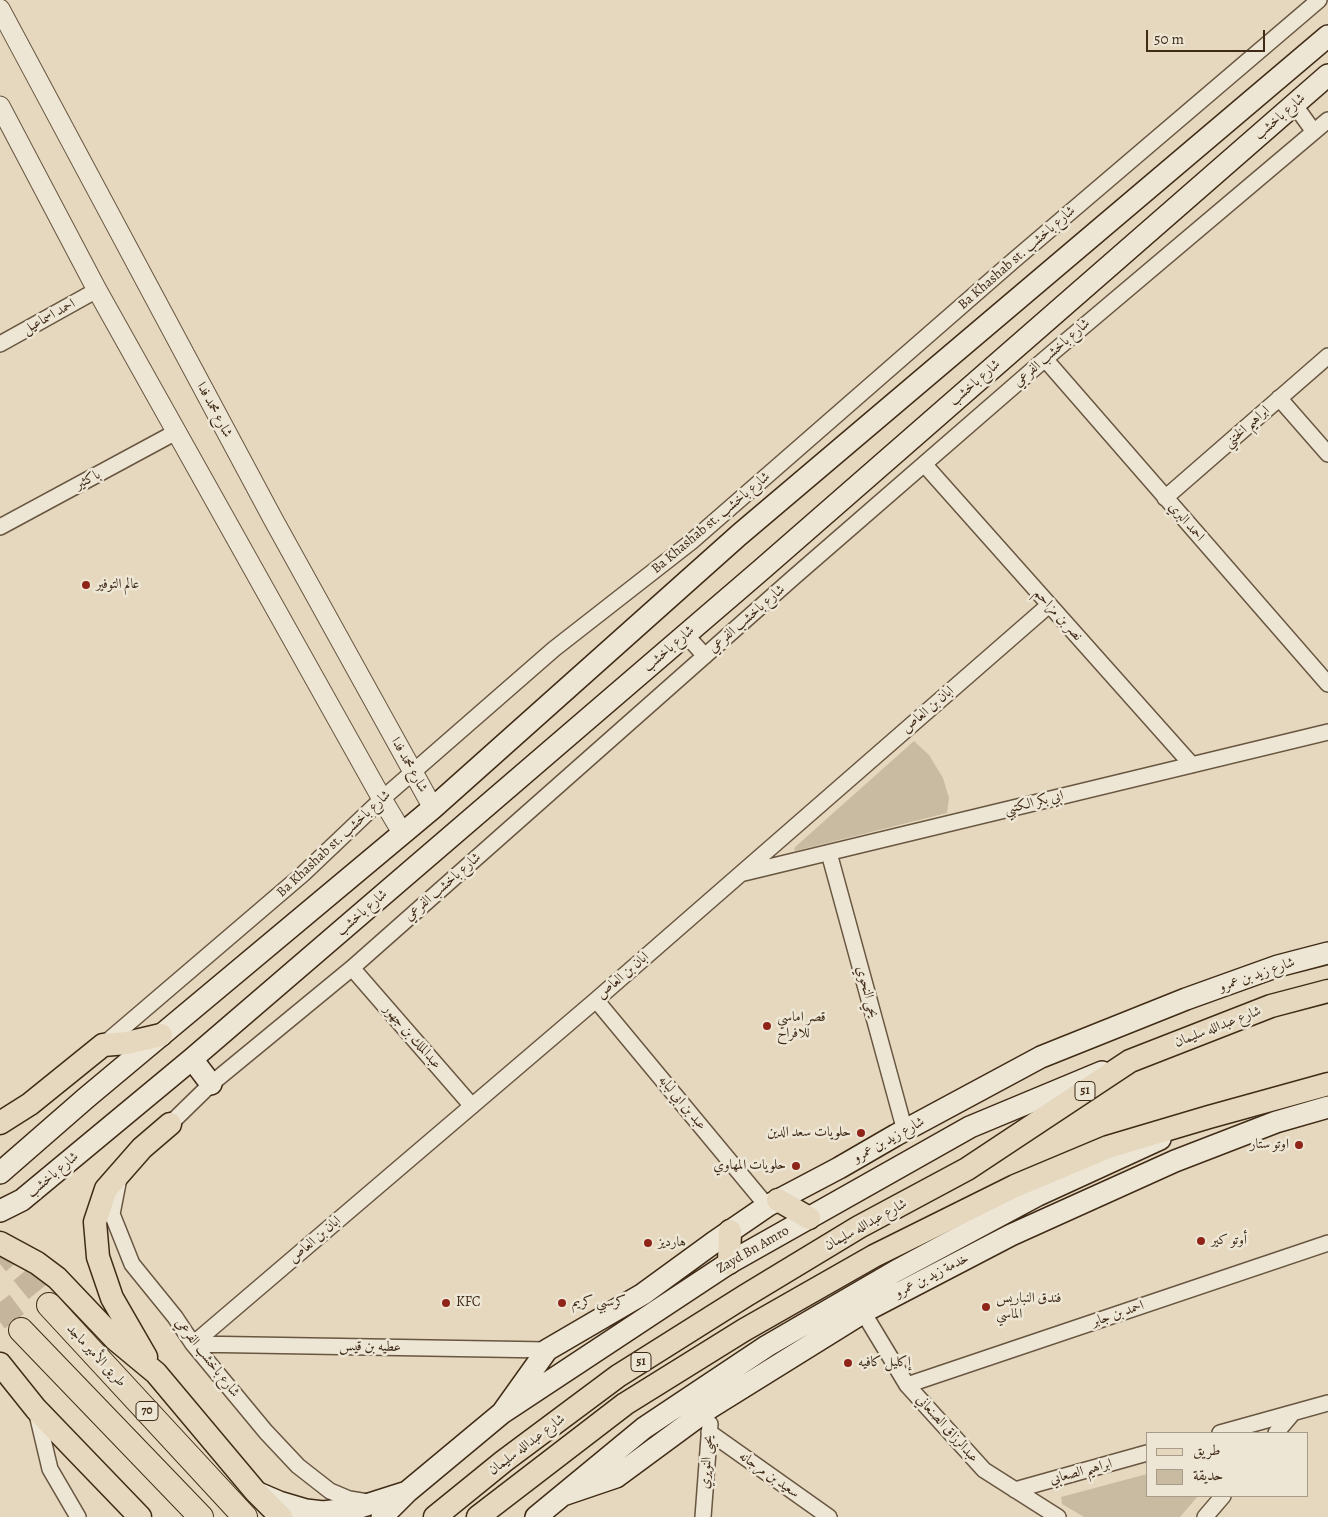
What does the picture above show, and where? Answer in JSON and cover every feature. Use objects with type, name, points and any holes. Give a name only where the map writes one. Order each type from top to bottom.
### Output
[{"type":"highway","name":"طريق الأمير ماجد","points":[[49,1305],[244,1517]]},
{"type":"highway","name":"70","points":[[21,1330],[201,1517]]},
{"type":"main road","points":[[0,1173],[161,1035],[403,834],[738,535],[1328,36]]},
{"type":"main road","name":"شارع باخشب","points":[[0,1211],[22,1200],[192,1059],[686,635],[1328,75]]},
{"type":"main road","name":"شارع زيد بن عمرو","points":[[502,1413],[547,1350],[643,1294],[730,1231],[773,1203],[1041,1057],[1186,999],[1278,966],[1328,953]]},
{"type":"main road","name":"شارع عبدالله سليمان","points":[[435,1517],[504,1461],[618,1376],[859,1227],[967,1169],[1130,1061],[1271,1006],[1328,991]]},
{"type":"main road","points":[[0,1123],[30,1104],[103,1045],[127,1043],[161,1035]]},
{"type":"main road","points":[[192,1059],[211,1084]]},
{"type":"main road","name":"Zayd Bn Amro","points":[[377,1510],[407,1492],[502,1413],[729,1263],[970,1127],[1130,1061]]},
{"type":"main road","name":"شارع عبدالله سليمان","points":[[478,1517],[624,1404],[744,1330],[874,1256],[1024,1182],[1108,1148],[1209,1116],[1328,1084]]},
{"type":"main road","name":"خدمة زيد بن عمرو","points":[[563,1495],[616,1477],[711,1407],[864,1312],[1011,1235],[1175,1161],[1276,1122],[1328,1107]]},
{"type":"main road","points":[[536,1517],[644,1428],[776,1340],[896,1271],[1038,1195],[1209,1116]]},
{"type":"main road","points":[[156,1373],[112,1298],[98,1257],[95,1222],[106,1189],[126,1166],[170,1124]]},
{"type":"main road","points":[[773,1203],[809,1218]]},
{"type":"main road","points":[[729,1263],[730,1231]]},
{"type":"main road","points":[[0,1244],[38,1264],[58,1278],[115,1338],[156,1373],[255,1491],[281,1517]]},
{"type":"main road","points":[[0,1364],[32,1404],[140,1517]]},
{"type":"main road","points":[[0,1384],[32,1404]]},
{"type":"main road","points":[[255,1491],[279,1502],[306,1510],[323,1512],[357,1508],[377,1510]]},
{"type":"street","name":"Ba Khashab st. شارع باخشب","points":[[103,1045],[304,874],[382,799],[554,649],[691,542],[1020,255],[1319,0]]},
{"type":"street","name":"شارع محمد فدا","points":[[0,9],[273,519],[433,808]]},
{"type":"street","points":[[1294,104],[1314,132]]},
{"type":"street","points":[[0,106],[97,290],[403,834]]},
{"type":"street","name":"شارع باخشب الفرعي","points":[[170,1124],[211,1084],[352,968],[1045,359],[1328,120]]},
{"type":"street","name":"احمد اسماعيل","points":[[0,344],[97,290]]},
{"type":"street","name":"ابراهيم الختني","points":[[1165,498],[1328,356]]},
{"type":"street","name":"احمد البري","points":[[1045,359],[1328,684]]},
{"type":"street","points":[[1279,398],[1328,454]]},
{"type":"street","name":"باكثير","points":[[0,527],[176,432]]},
{"type":"street","name":"نصر بن مزاحم","points":[[924,464],[1192,765]]},
{"type":"street","name":"ابان بن العاص","points":[[193,1344],[596,1000],[1049,605]]},
{"type":"street","points":[[686,635],[705,656]]},
{"type":"street","name":"ابي بكر الكتبي","points":[[740,874],[1328,732]]},
{"type":"street","name":"يحي النحوي","points":[[829,853],[904,1131]]},
{"type":"street","name":"عبدالملك بن جهور","points":[[352,968],[472,1106]]},
{"type":"street","name":"عبد بن ابي لبابه","points":[[596,1000],[773,1203]]},
{"type":"street","name":"شارع باخشب الفرعي","points":[[126,1166],[118,1180],[112,1214],[132,1264],[175,1317],[193,1344],[266,1432],[298,1466],[330,1490],[377,1510]]},
{"type":"street","name":"احمد بن جابر","points":[[907,1385],[1328,1244]]},
{"type":"street","name":"عبدالرزاق الصنعاني","points":[[864,1312],[907,1385],[984,1470],[1058,1517]]},
{"type":"street","name":"عطيه بن قيس","points":[[193,1344],[547,1350]]},
{"type":"street","points":[[1224,1432],[1328,1403]]},
{"type":"street","points":[[32,1404],[50,1469],[78,1517]]},
{"type":"street","name":"يحيى النويري","points":[[703,1517],[711,1407]]},
{"type":"street","points":[[1277,1432],[1293,1413]]},
{"type":"street","name":"سعيد بن مرجانه","points":[[709,1432],[829,1517]]},
{"type":"street","name":"ابراهيم الصعابي","points":[[1015,1490],[1146,1453]]},
{"type":"street","points":[[1206,1517],[1222,1497]]},
{"type":"green space","points":[[914,741],[929,755],[943,778],[949,798],[947,813],[795,851],[794,848]]},
{"type":"green space","points":[[1146,1474],[1146,1497],[1197,1497],[1180,1517],[1084,1517],[1062,1504],[1061,1497]]},
{"type":"tunnel","points":[[0,1245],[49,1305]]},
{"type":"tunnel","points":[[0,1302],[21,1330]]},
{"type":"place","name":"عالم التوفير","points":[[86,585]]},
{"type":"place","name":"قصر اماسي للافراح","points":[[767,1026]]},
{"type":"place","name":"حلويات سعد الدين","points":[[861,1133]]},
{"type":"place","name":"اوتو ستار","points":[[1299,1145]]},
{"type":"place","name":"حلويات المهاوي","points":[[796,1166]]},
{"type":"place","name":"أوتو كير","points":[[1201,1241]]},
{"type":"place","name":"هارديز","points":[[648,1243]]},
{"type":"place","name":"KFC","points":[[446,1303]]},
{"type":"place","name":"كرسبي كريم","points":[[562,1303]]},
{"type":"place","name":"فندق النباريس الماسي","points":[[986,1307]]},
{"type":"place","name":"إكليل كافيه","points":[[848,1363]]}]
